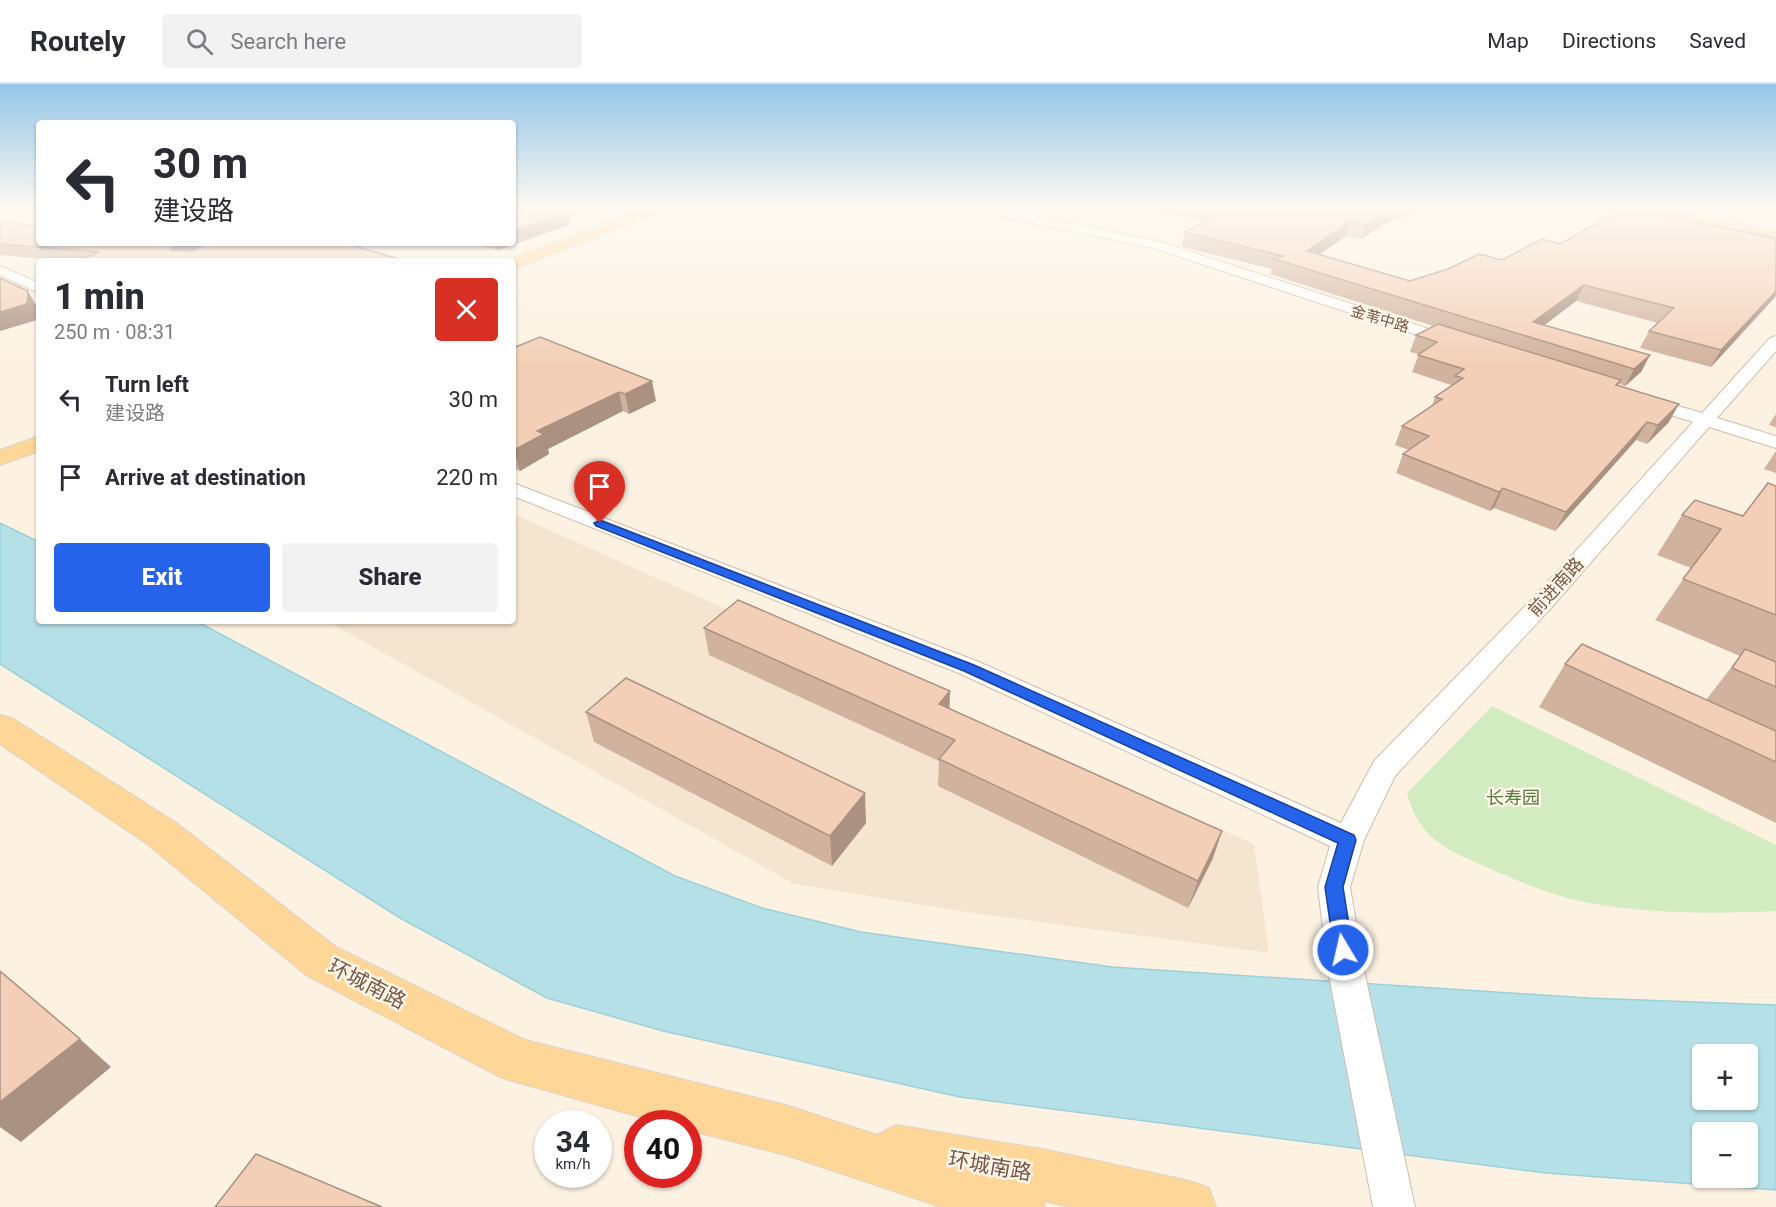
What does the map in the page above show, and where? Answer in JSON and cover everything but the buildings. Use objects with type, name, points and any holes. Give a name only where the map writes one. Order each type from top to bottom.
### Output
[{"type":"main road","points":[[0,448],[36,434]]},
{"type":"main road","points":[[0,458],[36,444]]},
{"type":"main road","name":"环城南路","points":[[0,727],[161,833],[321,961],[519,1062],[789,1131],[1019,1207]]},
{"type":"main road","name":"环城南路","points":[[789,1131],[1047,1176],[1190,1207]]},
{"type":"street","name":"金苇中路","points":[[1203,260],[1468,346]]},
{"type":"street","points":[[0,270],[36,288]]},
{"type":"street","name":"前进南路","points":[[1394,1207],[1346,970],[1334,887],[1348,840],[1383,769],[1542,602],[1776,341]]},
{"type":"street","points":[[1627,395],[1776,441]]},
{"type":"street","points":[[516,490],[969,668],[1348,840]]},
{"type":"shaded area","points":[[516,515],[1254,844],[1269,953],[973,913],[794,884],[332,624],[516,624]]},
{"type":"green space","name":"长寿园","points":[[1492,706],[1776,845],[1776,911],[1682,912],[1589,903],[1550,893],[1524,883],[1447,848],[1427,832],[1419,821],[1407,793]]},
{"type":"water","points":[[0,523],[36,541],[36,624],[202,624],[675,876],[762,908],[861,932],[1112,967],[1588,998],[1776,1005],[1776,1190],[1749,1188],[1758,1188],[1758,1122],[1692,1122],[1692,1184],[1546,1173],[960,1097],[663,1031],[547,998],[400,918],[0,664]]},
{"type":"route","points":[[600,523],[969,668],[1288,815],[1348,840],[1334,887],[1343,950]]}]
